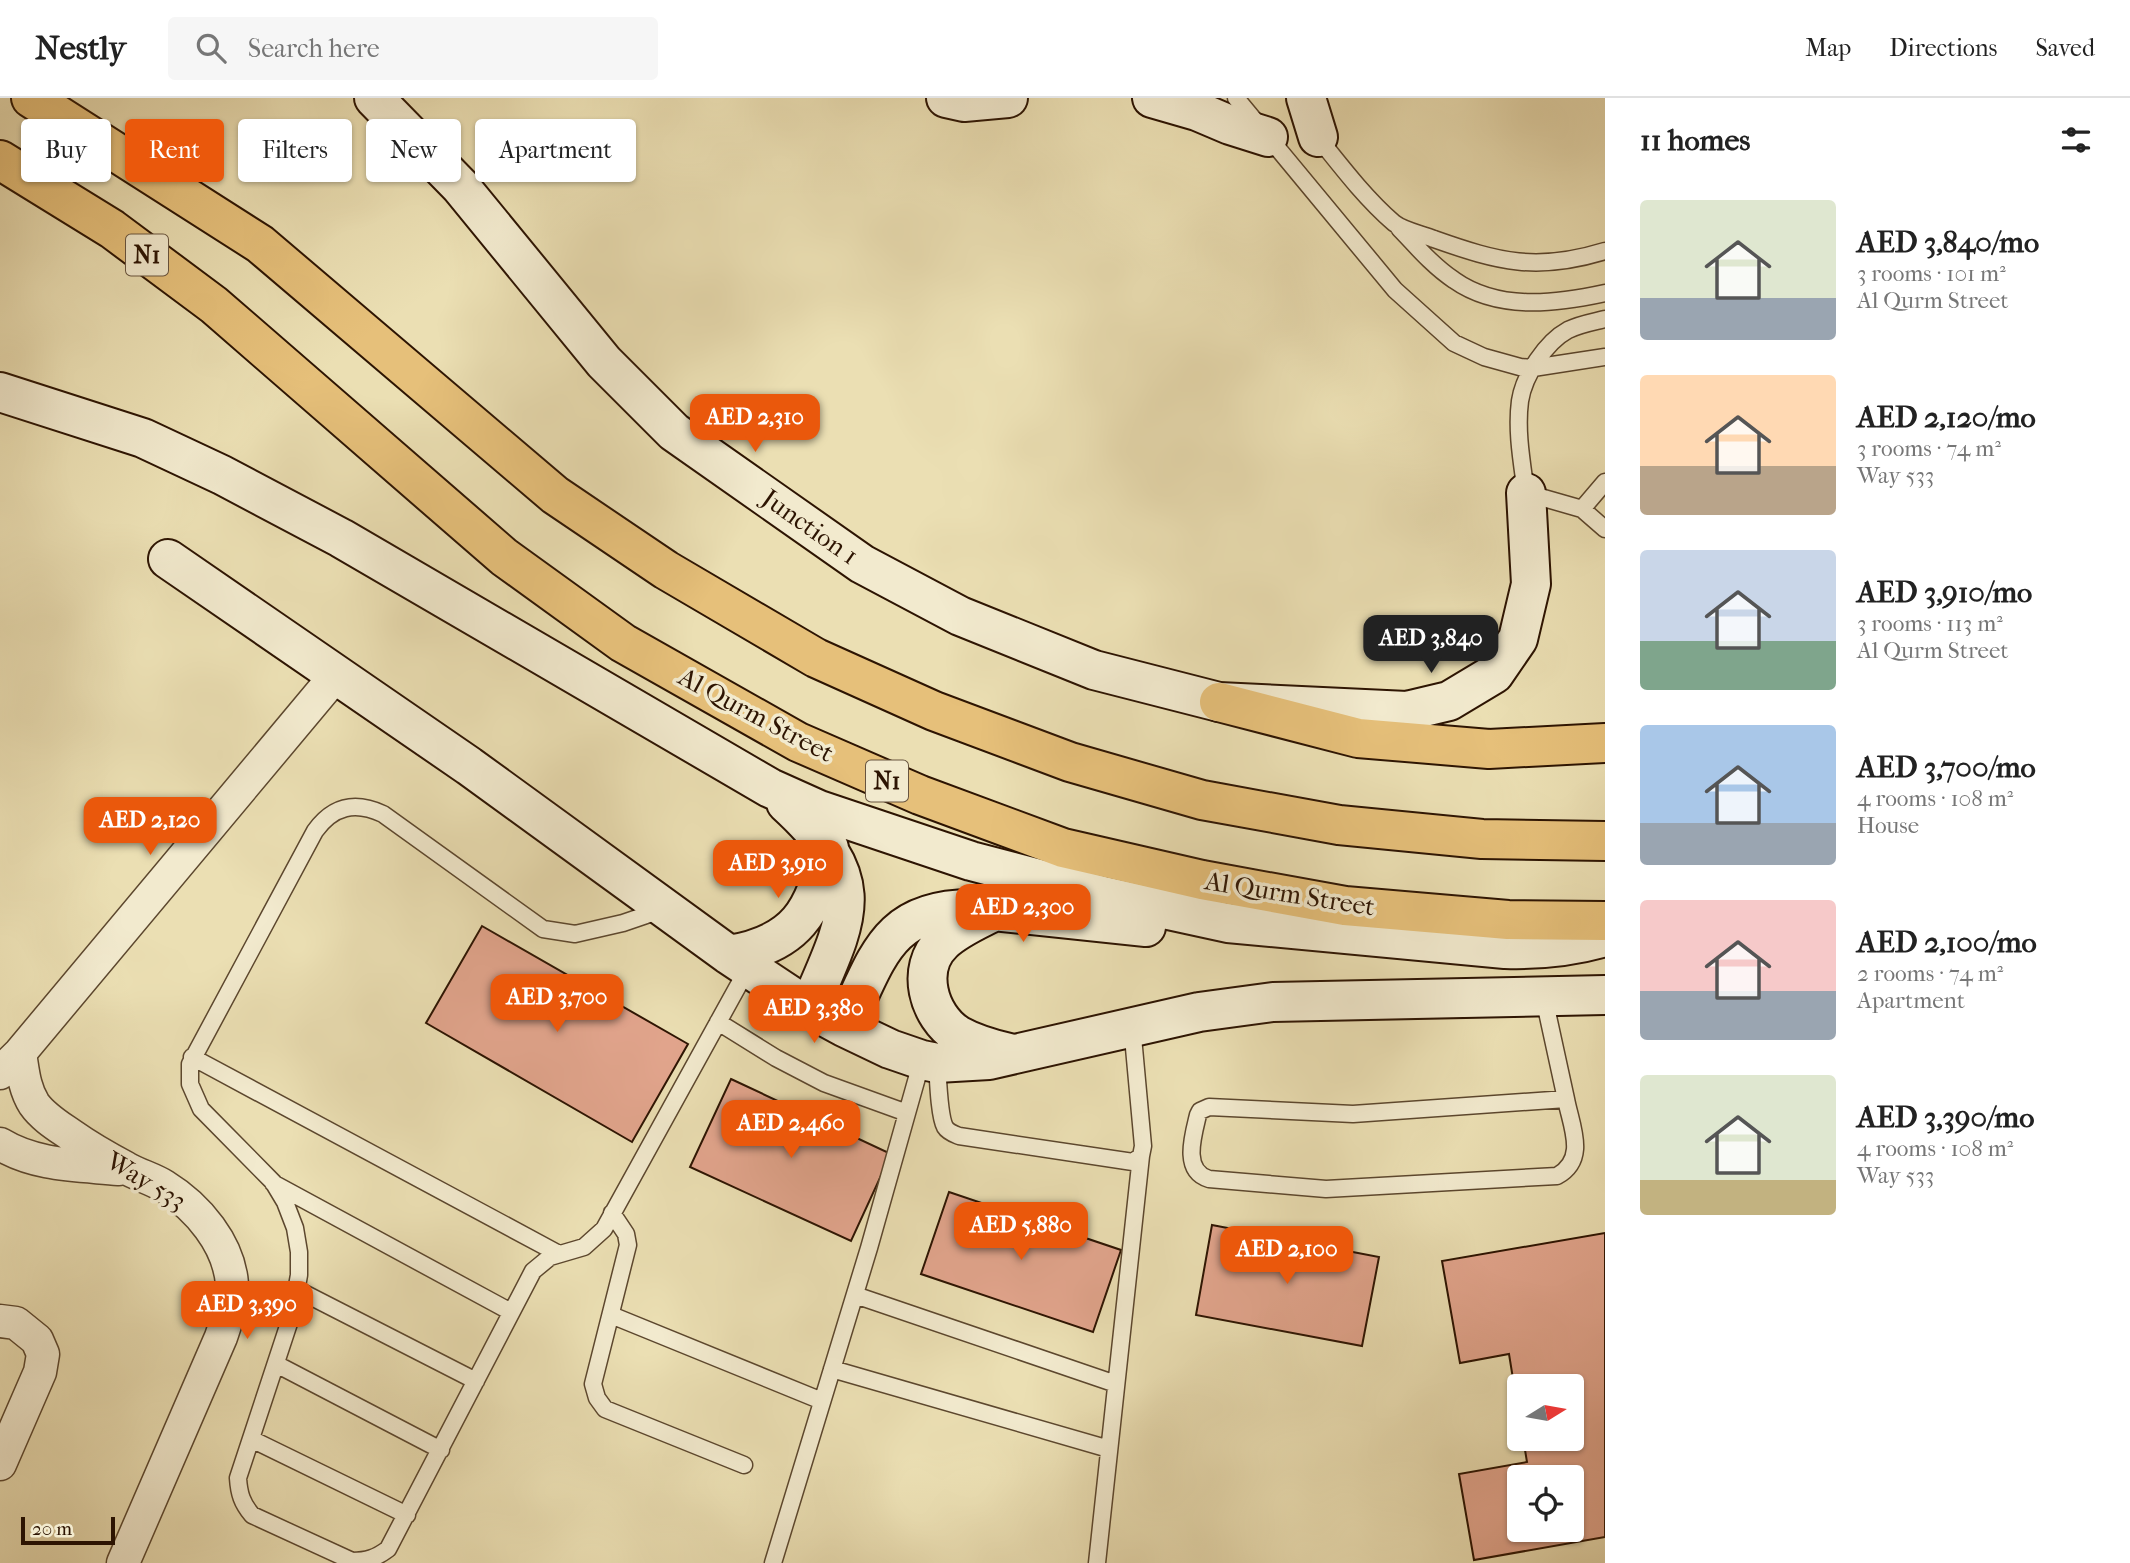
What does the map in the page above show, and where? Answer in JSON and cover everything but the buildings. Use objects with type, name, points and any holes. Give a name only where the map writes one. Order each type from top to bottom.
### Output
[{"type":"highway","points":[[31,98],[260,244],[555,495],[666,570],[816,657],[934,711],[1070,762],[1202,800],[1339,825],[1482,839],[1605,841]]},
{"type":"highway","name":"Al Qurm Street","points":[[0,160],[112,229],[214,305],[504,557],[623,643],[799,742],[920,795],[1063,848],[1202,880],[1345,906],[1508,920],[1605,921]]},
{"type":"highway","points":[[1219,702],[1358,738],[1489,748],[1605,743]]},
{"type":"street","name":"Junction 1","points":[[374,98],[460,186],[604,362],[674,432],[863,564],[960,616],[1094,670],[1219,702],[1407,711],[1449,701],[1494,674],[1518,639],[1531,584],[1525,494]]},
{"type":"street","points":[[946,98],[964,102],[1008,98]]},
{"type":"street","points":[[1152,98],[1268,137]]},
{"type":"street","points":[[1300,103],[1318,137]]},
{"type":"street","points":[[0,392],[143,438],[222,475],[341,538],[770,788],[819,810],[971,861],[1104,896],[1228,923],[1505,949],[1539,949],[1582,944],[1605,937]]},
{"type":"street","points":[[168,559],[469,766],[739,962],[809,1008],[890,1049],[930,1061],[960,1063],[1015,1055],[1199,1012],[1273,1002],[1605,995]]},
{"type":"street","points":[[10,1063],[337,675]]},
{"type":"street","points":[[770,788],[829,848],[839,867],[845,888],[846,910],[842,931],[809,1008]]},
{"type":"street","points":[[739,962],[754,951],[778,941],[798,925],[823,876],[829,848]]},
{"type":"street","points":[[844,1027],[883,950],[901,928],[913,919],[953,909],[1149,927],[1171,928],[1228,923]]},
{"type":"street","points":[[995,911],[943,942],[933,953],[927,971],[927,983],[933,1005],[945,1025],[959,1035],[984,1046],[1015,1055]]},
{"type":"street","name":"Way 533","points":[[10,1063],[36,1106],[74,1137],[127,1169],[163,1185],[188,1204],[209,1226],[223,1251],[232,1283],[230,1310],[221,1337],[123,1563]]},
{"type":"street","points":[[0,1144],[16,1154],[35,1159],[127,1169]]},
{"type":"street","points":[[0,1321],[16,1323],[37,1340],[43,1354],[40,1372],[0,1464]]},
{"type":"lane","points":[[1236,98],[1395,290],[1454,342],[1485,357],[1520,367],[1533,368],[1605,357]]},
{"type":"lane","points":[[1318,137],[1363,191],[1396,225],[1443,272],[1469,290],[1513,302],[1554,302],[1605,293]]},
{"type":"lane","points":[[1396,225],[1468,251],[1510,261],[1537,264],[1573,261],[1605,251]]},
{"type":"lane","points":[[1554,302],[1566,331]]},
{"type":"lane","points":[[1605,319],[1566,331],[1546,349],[1533,368],[1521,399],[1525,494],[1582,509],[1605,529]]},
{"type":"lane","points":[[1582,509],[1605,482]]},
{"type":"lane","points":[[665,908],[623,923],[575,934],[543,929],[383,814],[358,806],[345,807],[333,812],[315,831],[192,1057],[190,1084],[201,1109],[273,1182],[285,1202],[295,1228],[299,1252],[292,1314],[238,1479],[243,1505],[252,1515],[352,1561],[378,1557],[388,1549],[538,1265],[559,1254],[572,1252],[595,1239],[604,1229],[718,1022],[739,962]]},
{"type":"lane","points":[[1544,998],[1566,1099],[1576,1150],[1571,1166],[1557,1176],[1326,1189],[1209,1179],[1197,1174],[1191,1162],[1198,1115],[1209,1107],[1353,1114],[1566,1099]]},
{"type":"lane","points":[[718,1022],[776,1058],[824,1083],[907,1113]]},
{"type":"lane","points":[[1097,1563],[1143,1146],[1132,1026]]},
{"type":"lane","points":[[192,1057],[559,1254]]},
{"type":"lane","points":[[930,1061],[944,1126],[951,1133],[1123,1162],[1133,1162],[1140,1156]]},
{"type":"lane","points":[[773,1563],[855,1295],[907,1113],[930,1061]]},
{"type":"lane","points":[[273,1182],[511,1312]]},
{"type":"lane","points":[[612,1213],[626,1234],[628,1245],[593,1384],[597,1398],[605,1409],[744,1465]]},
{"type":"lane","points":[[296,1289],[476,1381]]},
{"type":"lane","points":[[855,1295],[1116,1384]]},
{"type":"lane","points":[[611,1315],[822,1401]]},
{"type":"lane","points":[[276,1364],[440,1451]]},
{"type":"lane","points":[[832,1368],[1109,1449]]},
{"type":"lane","points":[[251,1439],[407,1515]]}]
